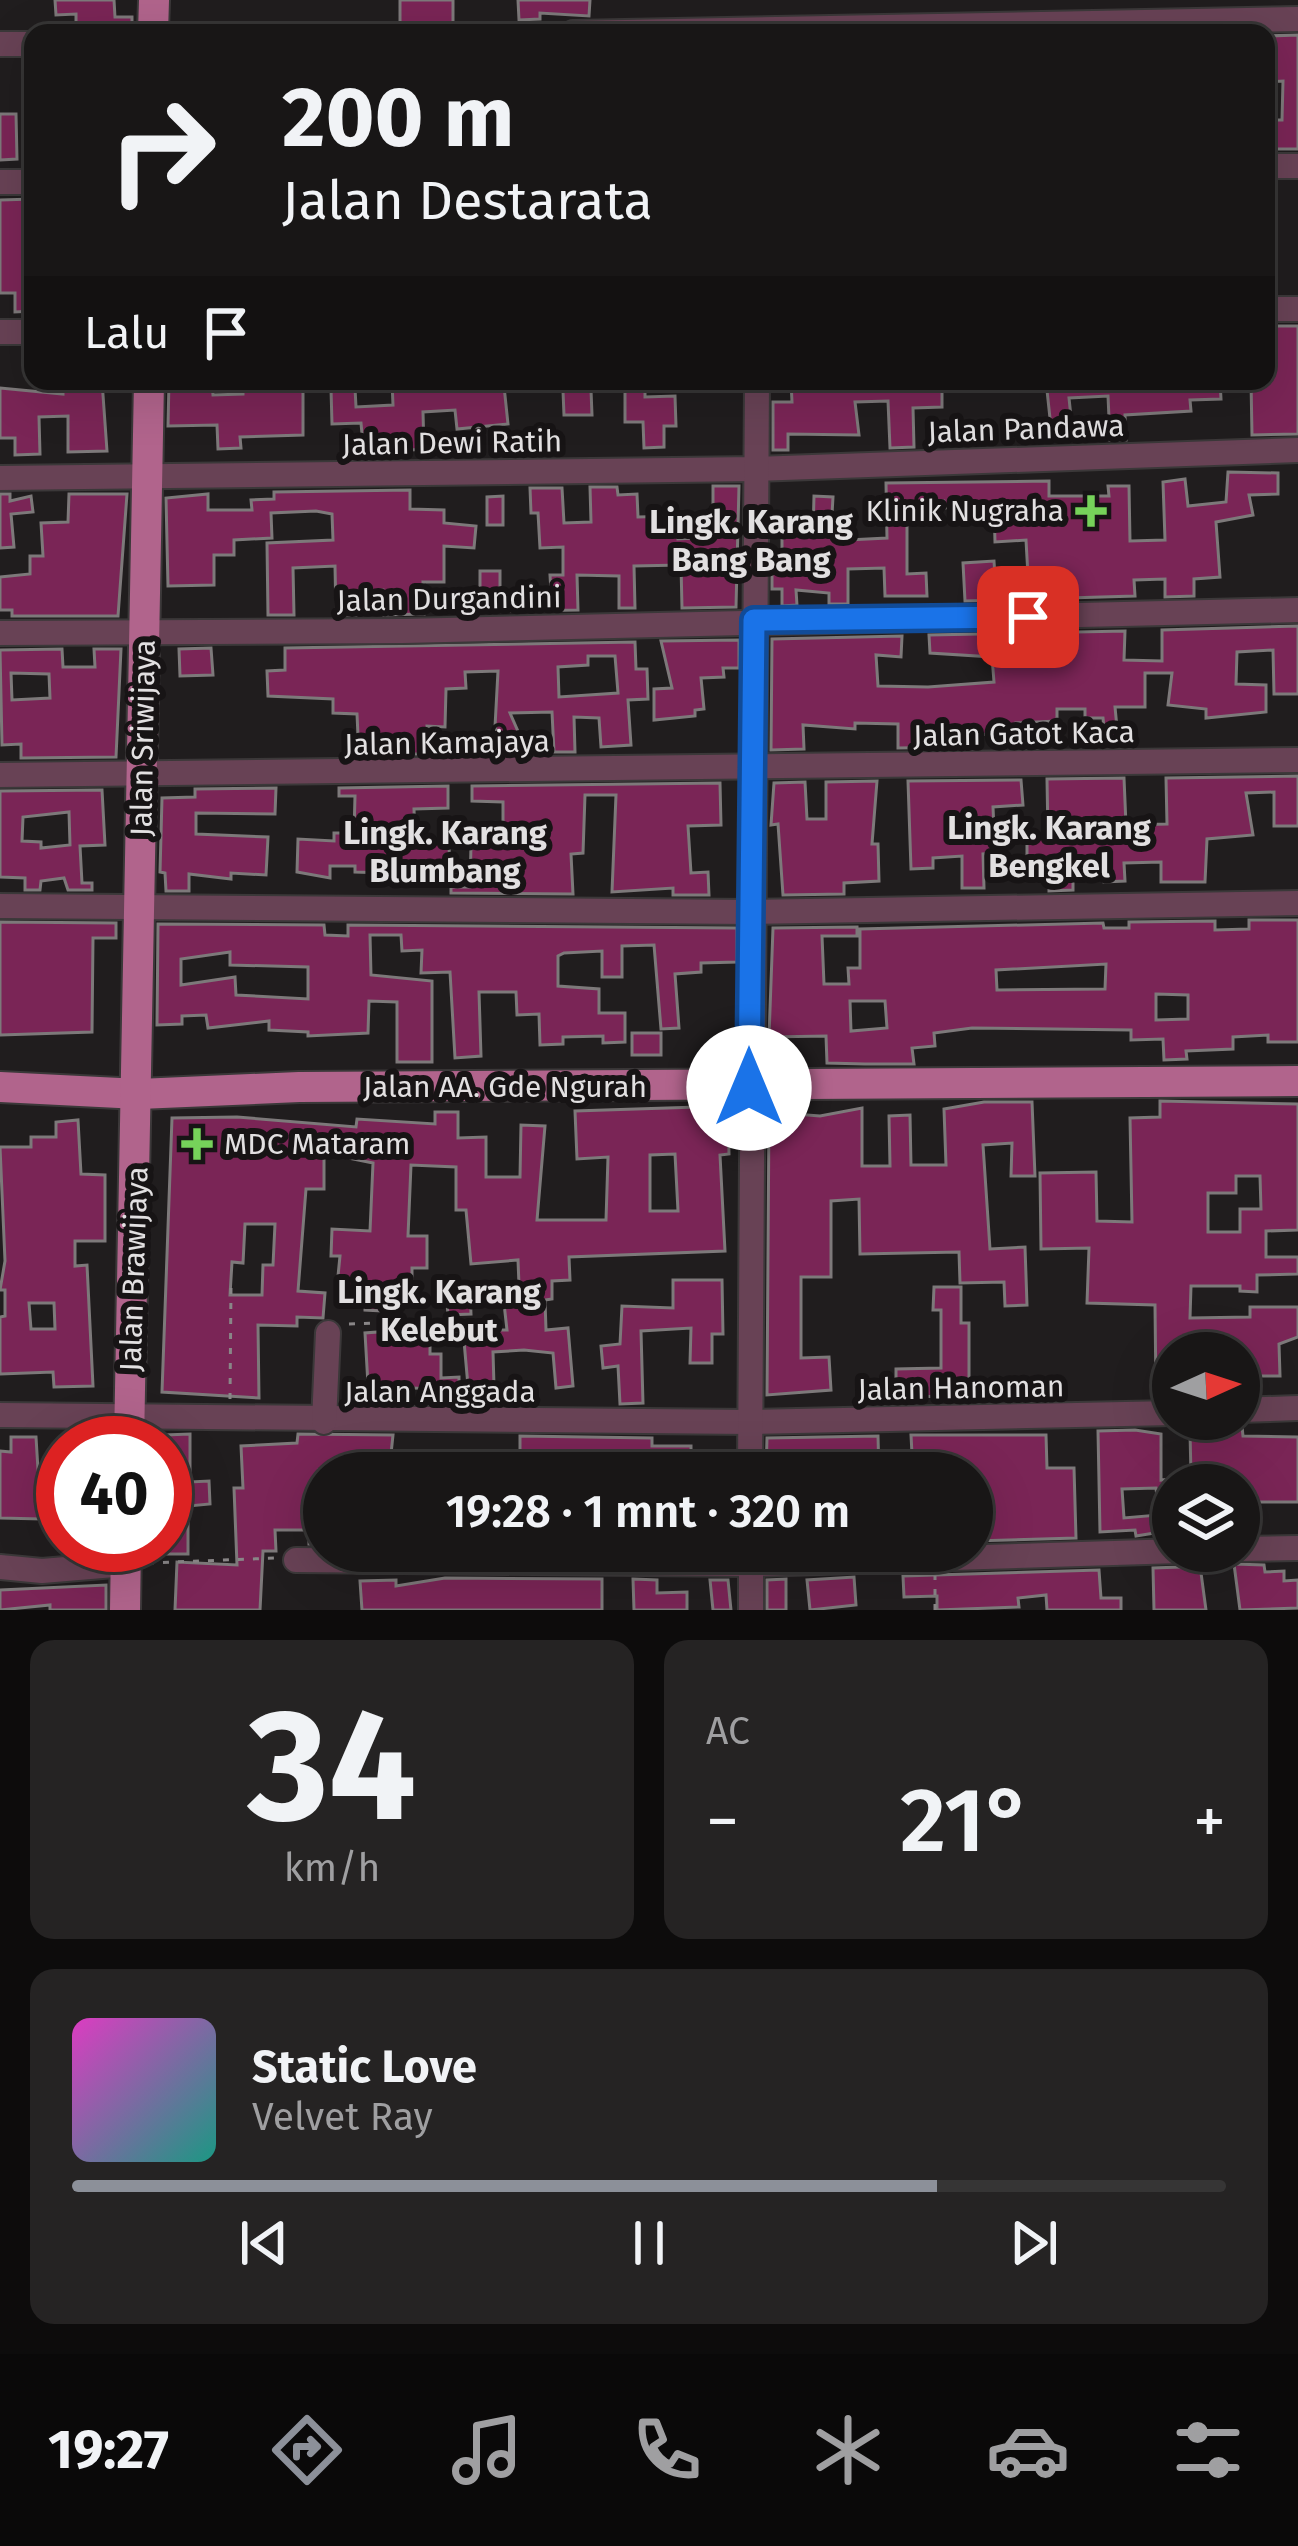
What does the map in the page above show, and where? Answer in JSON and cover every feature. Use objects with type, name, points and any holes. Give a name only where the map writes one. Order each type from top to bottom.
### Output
[{"type":"main road","name":"Jalan Sriwijaya","points":[[139,1094],[138,908],[149,390]]},
{"type":"main road","name":"Jalan AA. Gde Ngurah","points":[[0,1087],[139,1094],[299,1087],[749,1088],[1298,1081]]},
{"type":"main road","name":"Jalan Brawijaya","points":[[130,1416],[139,1094]]},
{"type":"main road","points":[[125,1610],[126,1572]]},
{"type":"street","points":[[1083,24],[1298,20]]},
{"type":"street","points":[[750,1452],[757,390]]},
{"type":"street","name":"Jalan Pandawa","points":[[756,469],[1298,450]]},
{"type":"street","name":"Jalan Dewi Ratih","points":[[0,478],[756,469]]},
{"type":"street","name":"Jalan Durgandini","points":[[0,633],[1298,610]]},
{"type":"street","name":"Jalan Gatot Kaca","points":[[752,769],[1298,760]]},
{"type":"street","name":"Jalan Kamajaya","points":[[0,776],[752,769]]},
{"type":"street","points":[[0,906],[750,912],[1298,902]]},
{"type":"street","points":[[324,1422],[328,1334]]},
{"type":"street","points":[[1260,1409],[1298,1408]]},
{"type":"street","name":"Jalan Hanoman","points":[[750,1422],[1152,1413]]},
{"type":"street","name":"Jalan Anggada","points":[[0,1415],[36,1419]]},
{"type":"street","name":"Jalan Anggada","points":[[192,1424],[230,1419],[750,1422]]},
{"type":"street","points":[[1260,1548],[1298,1547]]},
{"type":"street","points":[[993,1556],[1152,1552]]},
{"type":"street","points":[[296,1559],[303,1559]]},
{"type":"street","points":[[0,1567],[36,1570]]},
{"type":"street","points":[[751,1572],[751,1610]]},
{"type":"path","points":[[230,1419],[231,1287]]},
{"type":"path","points":[[328,1334],[337,1324],[374,1323]]},
{"type":"path","points":[[192,1556],[296,1559]]},
{"type":"path","points":[[935,1572],[935,1610]]},
{"type":"building","points":[[55,0],[114,0],[115,17],[132,17],[132,24],[76,24],[76,14],[56,15]]},
{"type":"building","points":[[400,0],[453,0],[453,24],[400,24]]},
{"type":"building","points":[[518,0],[590,0],[589,16],[540,13],[540,19],[519,20]]},
{"type":"building","points":[[1298,35],[1298,149],[1275,149],[1283,81],[1275,81],[1275,36]]},
{"type":"building","points":[[0,114],[16,114],[17,159],[0,160]]},
{"type":"building","points":[[24,199],[24,312],[15,312],[15,293],[0,293],[0,200]]},
{"type":"building","points":[[1275,326],[1298,326],[1298,434],[1252,435],[1251,390],[1275,390]]},
{"type":"building","points":[[0,388],[63,394],[63,390],[103,390],[107,451],[68,452],[68,416],[39,417],[40,454],[15,455],[15,438],[0,438]]},
{"type":"building","points":[[169,390],[213,390],[213,395],[303,390],[303,435],[240,437],[241,448],[218,449],[217,425],[168,426]]},
{"type":"building","points":[[331,390],[355,390],[356,407],[393,405],[392,390],[504,390],[508,424],[457,429],[455,410],[423,412],[424,449],[369,453],[369,434],[362,434],[361,423],[332,424]]},
{"type":"building","points":[[591,390],[592,415],[564,415],[563,391]]},
{"type":"building","points":[[625,390],[645,390],[645,397],[675,396],[676,426],[664,426],[664,447],[644,448],[643,422],[625,422]]},
{"type":"building","points":[[791,390],[942,390],[942,407],[913,408],[914,447],[890,448],[888,401],[855,402],[859,435],[788,434],[788,450],[773,450],[773,402],[792,402]]},
{"type":"building","points":[[1047,390],[1220,390],[1221,399],[1190,400],[1191,411],[1125,415],[1126,440],[1110,440],[1108,396],[1069,398],[1073,436],[1052,437]]},
{"type":"building","points":[[1228,472],[1278,473],[1278,494],[1249,495],[1253,515],[1216,522],[1220,577],[1194,579],[1194,596],[1165,597],[1165,579],[1134,580],[1135,596],[965,601],[963,563],[994,561],[995,576],[1028,576],[1026,540],[995,542],[994,505],[945,508],[944,501],[907,503],[907,574],[926,573],[927,596],[885,596],[884,568],[848,569],[848,604],[829,604],[829,593],[796,590],[797,605],[782,606],[782,589],[772,589],[772,569],[782,569],[782,534],[813,534],[814,496],[833,497],[831,532],[848,532],[848,540],[887,538],[886,483],[1049,481],[1049,496],[1109,496],[1108,486],[1129,486],[1130,541],[1165,540],[1163,482],[1185,479],[1188,506],[1226,502]]},
{"type":"building","points":[[713,486],[739,486],[736,607],[682,608],[681,565],[634,566],[635,608],[619,608],[619,576],[577,575],[578,610],[509,611],[509,604],[480,604],[480,571],[500,571],[500,592],[551,592],[550,575],[563,575],[563,547],[540,548],[538,513],[531,513],[530,488],[562,488],[564,523],[591,522],[590,487],[617,487],[618,495],[637,494],[638,517],[677,516],[678,539],[713,537]]},
{"type":"building","points":[[410,490],[410,509],[444,510],[444,523],[476,526],[474,548],[444,546],[444,582],[423,582],[424,614],[384,615],[383,590],[356,592],[356,615],[336,615],[335,566],[293,568],[294,615],[268,615],[267,543],[333,540],[332,514],[316,511],[271,513],[272,538],[234,540],[234,555],[214,555],[214,585],[168,586],[166,498],[208,494],[208,510],[252,510],[251,500],[274,499],[274,492]]},
{"type":"building","points":[[0,494],[10,494],[10,501],[31,496],[33,512],[11,514],[14,547],[0,548]]},
{"type":"building","points":[[69,494],[127,494],[118,616],[12,616],[12,610],[0,610],[0,577],[30,574],[30,556],[43,556],[41,523],[68,522]]},
{"type":"building","points":[[503,496],[503,525],[487,525],[487,497]]},
{"type":"building","points":[[1298,626],[1298,694],[1274,694],[1273,650],[1237,652],[1236,684],[1266,685],[1266,712],[1206,718],[1206,709],[1168,705],[1172,673],[1145,673],[1145,707],[1115,707],[1118,738],[1105,739],[1103,718],[1085,718],[1085,709],[1057,709],[1057,721],[1016,723],[1018,747],[999,747],[998,734],[960,735],[961,747],[898,748],[898,724],[855,723],[855,729],[803,725],[804,749],[771,750],[772,639],[902,636],[901,657],[876,655],[878,686],[928,687],[994,682],[992,657],[930,653],[929,635],[1125,631],[1124,660],[1162,661],[1162,630]]},
{"type":"building","points":[[739,640],[739,668],[723,668],[724,677],[701,678],[704,709],[695,710],[695,716],[654,720],[654,689],[672,688],[661,641]]},
{"type":"building","points":[[635,642],[636,669],[647,669],[648,699],[628,700],[631,745],[601,747],[599,718],[574,717],[575,752],[554,752],[552,712],[510,713],[524,745],[506,752],[495,727],[498,671],[465,672],[466,688],[446,689],[445,727],[427,726],[428,754],[388,754],[387,735],[358,736],[357,714],[333,713],[333,699],[268,696],[267,671],[285,670],[285,648]],"holes":[[[588,656],[615,656],[618,693],[559,697],[558,667],[588,665]]]},
{"type":"building","points":[[211,648],[213,675],[180,676],[179,649]]},
{"type":"building","points":[[62,649],[63,667],[95,667],[94,649],[121,649],[116,757],[21,758],[21,744],[2,745],[0,650]],"holes":[[[11,673],[49,674],[50,698],[12,700]]]},
{"type":"building","points":[[1298,776],[1298,826],[1274,826],[1274,792],[1246,793],[1253,835],[1207,839],[1205,882],[1161,882],[1161,862],[1124,863],[1125,881],[1104,882],[1103,872],[1073,875],[1073,890],[1049,891],[1049,871],[1027,871],[1027,836],[1048,836],[1047,779],[1124,778],[1126,825],[1167,824],[1166,778]]},
{"type":"building","points":[[1021,780],[1023,805],[993,807],[995,853],[983,854],[984,888],[962,888],[962,856],[933,858],[933,868],[911,869],[908,781]]},
{"type":"building","points":[[877,781],[872,844],[878,844],[879,881],[844,883],[844,894],[783,895],[778,824],[771,825],[774,783],[805,782],[807,819],[826,819],[826,782]]},
{"type":"building","points":[[720,783],[721,825],[688,826],[691,873],[708,872],[709,895],[673,895],[673,888],[612,892],[616,795],[585,795],[583,853],[571,854],[573,894],[451,893],[451,887],[470,887],[471,845],[503,846],[503,802],[472,801],[472,786]]},
{"type":"building","points":[[448,786],[448,808],[414,809],[415,841],[449,844],[450,872],[406,872],[407,880],[387,881],[387,873],[355,872],[355,866],[330,866],[330,878],[297,872],[298,839],[334,841],[334,833],[354,833],[355,796],[339,796],[339,788]]},
{"type":"building","points":[[276,788],[275,814],[196,813],[196,834],[268,837],[266,875],[231,873],[231,879],[189,874],[189,891],[166,891],[165,873],[160,872],[162,798],[195,797],[195,789]]},
{"type":"building","points":[[102,790],[105,845],[80,846],[82,883],[92,883],[92,890],[68,890],[64,878],[41,881],[40,890],[25,890],[25,878],[0,877],[0,791]],"holes":[[[69,812],[70,845],[41,848],[41,842],[22,841],[23,817]]]},
{"type":"building","points":[[1249,920],[1298,920],[1298,1042],[1268,1042],[1268,1035],[1233,1037],[1233,1049],[1186,1051],[1187,1059],[1164,1060],[1163,1039],[1131,1040],[1131,1030],[972,1028],[934,1033],[935,1046],[912,1048],[914,1064],[865,1064],[827,1063],[826,1036],[769,1037],[773,928],[857,927],[857,936],[822,936],[824,984],[849,984],[848,968],[860,968],[860,929],[1103,923],[1104,928],[1129,928],[1129,922],[1215,921],[1215,930],[1249,929]],"holes":[[[1106,964],[1105,989],[997,990],[996,970]],[[1156,994],[1188,995],[1188,1019],[1156,1020]],[[850,1001],[885,1001],[887,1028],[851,1031]]]},
{"type":"building","points":[[0,922],[116,923],[116,938],[93,938],[92,1032],[0,1035]]},
{"type":"building","points":[[158,924],[324,925],[325,935],[348,936],[348,925],[737,928],[737,962],[701,963],[701,972],[675,974],[679,1028],[661,1029],[654,945],[622,946],[622,977],[602,977],[602,951],[558,956],[558,986],[599,989],[599,1013],[625,1013],[625,1042],[603,1043],[603,1036],[563,1037],[563,1044],[540,1045],[539,1014],[517,1015],[516,992],[479,992],[481,1056],[455,1058],[450,972],[421,973],[422,950],[402,951],[401,935],[370,935],[371,975],[432,981],[432,1062],[397,1062],[397,1002],[369,1001],[368,1033],[308,1036],[308,1032],[269,1030],[269,1021],[208,1028],[206,1015],[182,1016],[182,1024],[157,1025]],"holes":[[[230,952],[230,965],[308,967],[308,999],[236,995],[235,977],[181,985],[181,959]]]},
{"type":"building","points":[[632,1033],[661,1033],[661,1055],[632,1055]]},
{"type":"building","points":[[1160,1101],[1298,1104],[1298,1230],[1266,1231],[1266,1257],[1298,1257],[1298,1274],[1257,1275],[1257,1292],[1240,1291],[1240,1286],[1191,1286],[1190,1318],[1250,1317],[1250,1307],[1298,1307],[1298,1337],[1279,1344],[1280,1376],[1260,1376],[1260,1332],[1155,1332],[1155,1305],[1087,1303],[1089,1248],[1041,1249],[1040,1173],[1096,1172],[1097,1221],[1132,1222],[1130,1118],[1160,1117]],"holes":[[[1236,1176],[1260,1176],[1261,1209],[1240,1209],[1240,1232],[1208,1232],[1208,1193],[1236,1193]]]},
{"type":"building","points":[[984,1102],[1032,1102],[1035,1176],[1011,1176],[1012,1143],[983,1145],[990,1249],[1025,1247],[1027,1305],[1005,1306],[1004,1282],[960,1283],[959,1252],[860,1254],[859,1199],[831,1201],[831,1277],[801,1277],[801,1358],[829,1357],[831,1390],[767,1395],[769,1112],[820,1116],[862,1108],[862,1166],[890,1166],[889,1116],[910,1115],[911,1165],[946,1165],[944,1109]]},
{"type":"building","points":[[728,1106],[729,1154],[720,1155],[725,1251],[569,1257],[570,1280],[552,1281],[552,1299],[545,1300],[546,1330],[568,1328],[573,1386],[556,1388],[553,1353],[524,1350],[493,1352],[494,1386],[468,1386],[463,1330],[507,1330],[502,1286],[519,1285],[518,1260],[471,1264],[466,1210],[456,1210],[456,1167],[411,1165],[408,1236],[427,1236],[427,1268],[412,1268],[412,1288],[400,1287],[400,1312],[365,1310],[365,1292],[337,1286],[340,1256],[331,1256],[332,1229],[370,1231],[373,1163],[324,1153],[324,1189],[306,1189],[298,1291],[325,1293],[323,1318],[297,1317],[297,1326],[258,1325],[259,1398],[162,1392],[172,1118],[237,1117],[356,1127],[357,1119],[435,1124],[435,1112],[458,1112],[458,1138],[486,1137],[486,1177],[520,1177],[521,1125],[545,1126],[537,1220],[606,1220],[608,1157],[577,1159],[575,1111]],"holes":[[[675,1154],[678,1211],[650,1211],[650,1155]],[[245,1224],[275,1224],[273,1265],[263,1265],[262,1295],[230,1295],[232,1262],[243,1263]]]},
{"type":"building","points":[[78,1120],[81,1174],[105,1175],[105,1241],[75,1241],[75,1266],[87,1265],[93,1386],[54,1387],[53,1372],[0,1374],[5,1290],[0,1290],[5,1261],[0,1147],[31,1147],[31,1137],[56,1137],[56,1122]],"holes":[[[29,1303],[54,1303],[55,1329],[31,1329]]]},
{"type":"building","points":[[673,1280],[722,1280],[723,1334],[712,1334],[712,1363],[690,1363],[691,1328],[641,1331],[643,1403],[620,1404],[618,1366],[603,1368],[601,1346],[620,1344],[622,1306],[673,1308]]},
{"type":"building","points":[[934,1287],[961,1287],[961,1323],[969,1323],[969,1397],[896,1396],[896,1369],[941,1368],[941,1310],[933,1310]]},
{"type":"building","points":[[470,1289],[471,1314],[448,1315],[446,1291]]},
{"type":"building","points":[[430,1328],[430,1354],[441,1354],[441,1378],[459,1377],[459,1390],[390,1387],[391,1402],[369,1402],[365,1333]]},
{"type":"building","points":[[1017,1382],[1043,1382],[1044,1399],[1017,1400]]},
{"type":"building","points":[[1098,1431],[1152,1433],[1152,1440],[1161,1440],[1161,1464],[1152,1464],[1152,1488],[1122,1489],[1124,1518],[1152,1516],[1152,1533],[1100,1532]]},
{"type":"building","points":[[298,1434],[393,1435],[391,1452],[303,1452],[303,1530],[275,1530],[276,1551],[263,1551],[260,1610],[175,1610],[177,1572],[192,1572],[192,1563],[237,1565],[234,1488],[243,1488],[241,1446],[297,1443]]},
{"type":"building","points":[[911,1435],[1046,1435],[1047,1468],[1074,1468],[1076,1538],[993,1540],[993,1452],[912,1452]]},
{"type":"building","points":[[520,1436],[652,1438],[652,1446],[691,1446],[691,1452],[520,1451]]},
{"type":"building","points":[[878,1436],[878,1452],[767,1452],[767,1438]]},
{"type":"building","points":[[11,1437],[36,1437],[36,1519],[0,1518],[0,1451],[11,1452]]},
{"type":"building","points":[[1298,1437],[1298,1502],[1260,1502],[1260,1464],[1191,1464],[1190,1440]]},
{"type":"building","points":[[209,1481],[210,1504],[192,1506],[192,1482]]},
{"type":"building","points":[[1264,1565],[1265,1572],[1284,1571],[1284,1581],[1298,1580],[1298,1608],[1240,1610],[1235,1572],[1260,1572]]},
{"type":"building","points":[[1099,1570],[1101,1598],[1121,1598],[1121,1610],[1047,1610],[1046,1595],[1018,1598],[1019,1607],[937,1610],[937,1596],[904,1597],[903,1576]]},
{"type":"building","points":[[1153,1572],[1201,1572],[1206,1610],[1154,1610]]},
{"type":"building","points":[[854,1577],[856,1605],[810,1610],[807,1580]]},
{"type":"building","points":[[445,1578],[602,1579],[602,1610],[362,1610],[360,1581],[396,1580],[396,1586]]},
{"type":"building","points":[[633,1579],[657,1580],[657,1593],[687,1592],[687,1610],[634,1610]]},
{"type":"building","points":[[786,1579],[786,1610],[767,1610],[767,1580]]},
{"type":"building","points":[[710,1580],[728,1580],[731,1610],[713,1610]]},
{"type":"building","points":[[106,1585],[106,1610],[50,1610],[50,1605],[0,1610],[0,1590]]},
{"type":"place","name":"Klinik Nugraha","points":[[1091,511]]},
{"type":"place","name":"MDC Mataram","points":[[197,1144]]},
{"type":"district","name":"Lingk. Karang Bang Bang","points":[[751,541]]},
{"type":"district","name":"Lingk. Karang Bengkel","points":[[1049,847]]},
{"type":"district","name":"Lingk. Karang Blumbang","points":[[445,852]]},
{"type":"district","name":"Lingk. Karang Kelebut","points":[[439,1311]]},
{"type":"route","points":[[749,1088],[754,620],[1028,617]]}]
